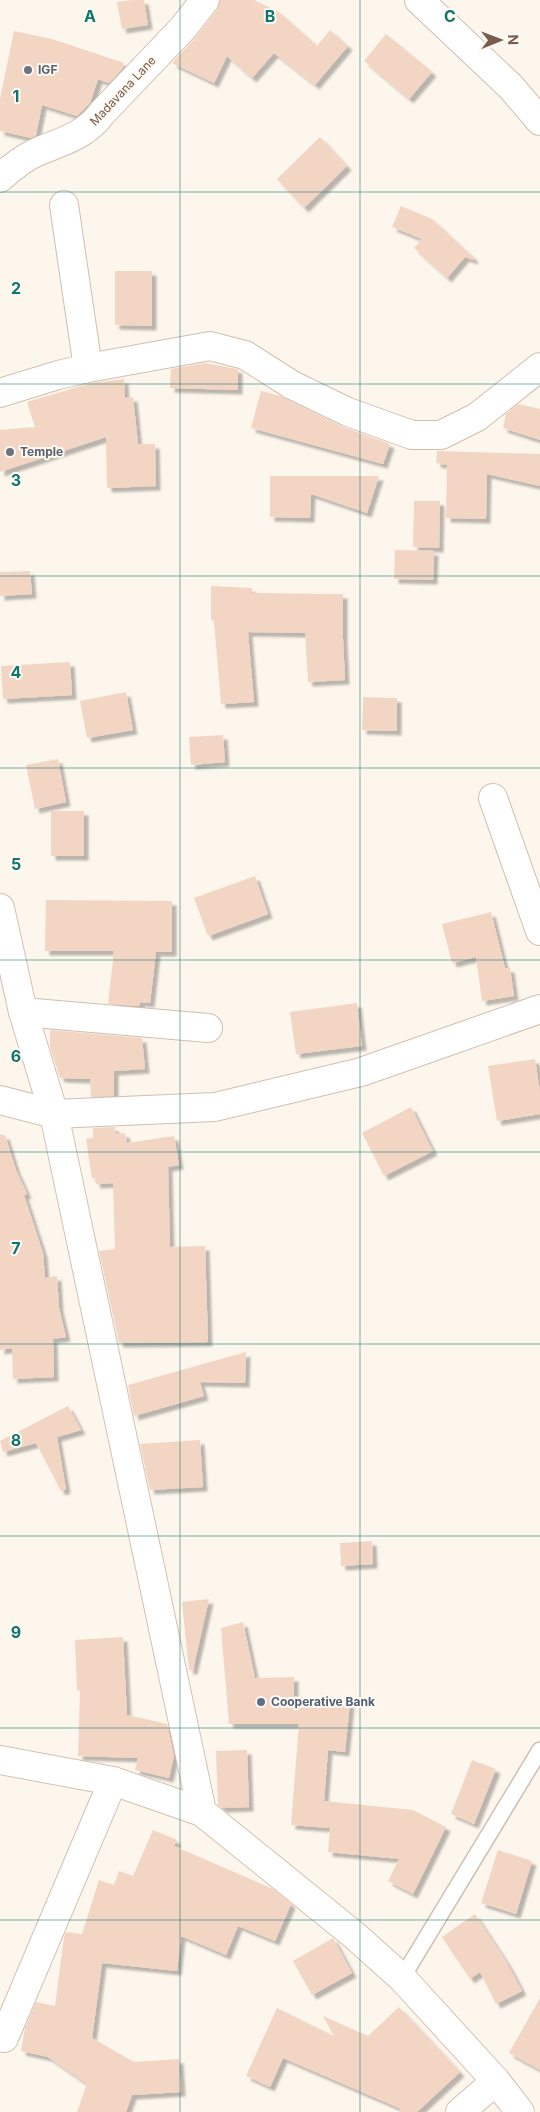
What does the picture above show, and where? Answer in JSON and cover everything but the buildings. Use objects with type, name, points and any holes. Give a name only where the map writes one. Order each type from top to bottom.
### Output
[{"type":"street","name":"Madavana Lane","points":[[0,178],[10,169],[37,152],[78,135],[94,124],[102,112],[183,28],[205,0]]},
{"type":"street","points":[[419,0],[511,87],[540,121]]},
{"type":"street","points":[[64,205],[88,368]]},
{"type":"street","points":[[0,393],[88,368],[210,346],[246,355],[292,385],[348,412],[412,435],[441,435],[476,417],[540,367]]},
{"type":"street","points":[[493,798],[540,931]]},
{"type":"street","points":[[0,908],[22,1012],[54,1114],[202,1812]]},
{"type":"street","points":[[0,1100],[54,1114],[215,1108],[361,1072],[540,1009]]},
{"type":"street","points":[[22,1012],[208,1028]]},
{"type":"street","points":[[0,1760],[113,1781],[202,1812],[354,1935],[402,1978],[496,2081],[520,2112]]},
{"type":"street","points":[[4,2038],[113,1781]]},
{"type":"street","points":[[460,2112],[496,2081]]},
{"type":"lane","points":[[402,1978],[540,1750]]},
{"type":"place","name":"IGF","points":[[28,70]]},
{"type":"place","name":"Temple","points":[[10,452]]},
{"type":"place","name":"Cooperative Bank","points":[[261,1702]]}]
